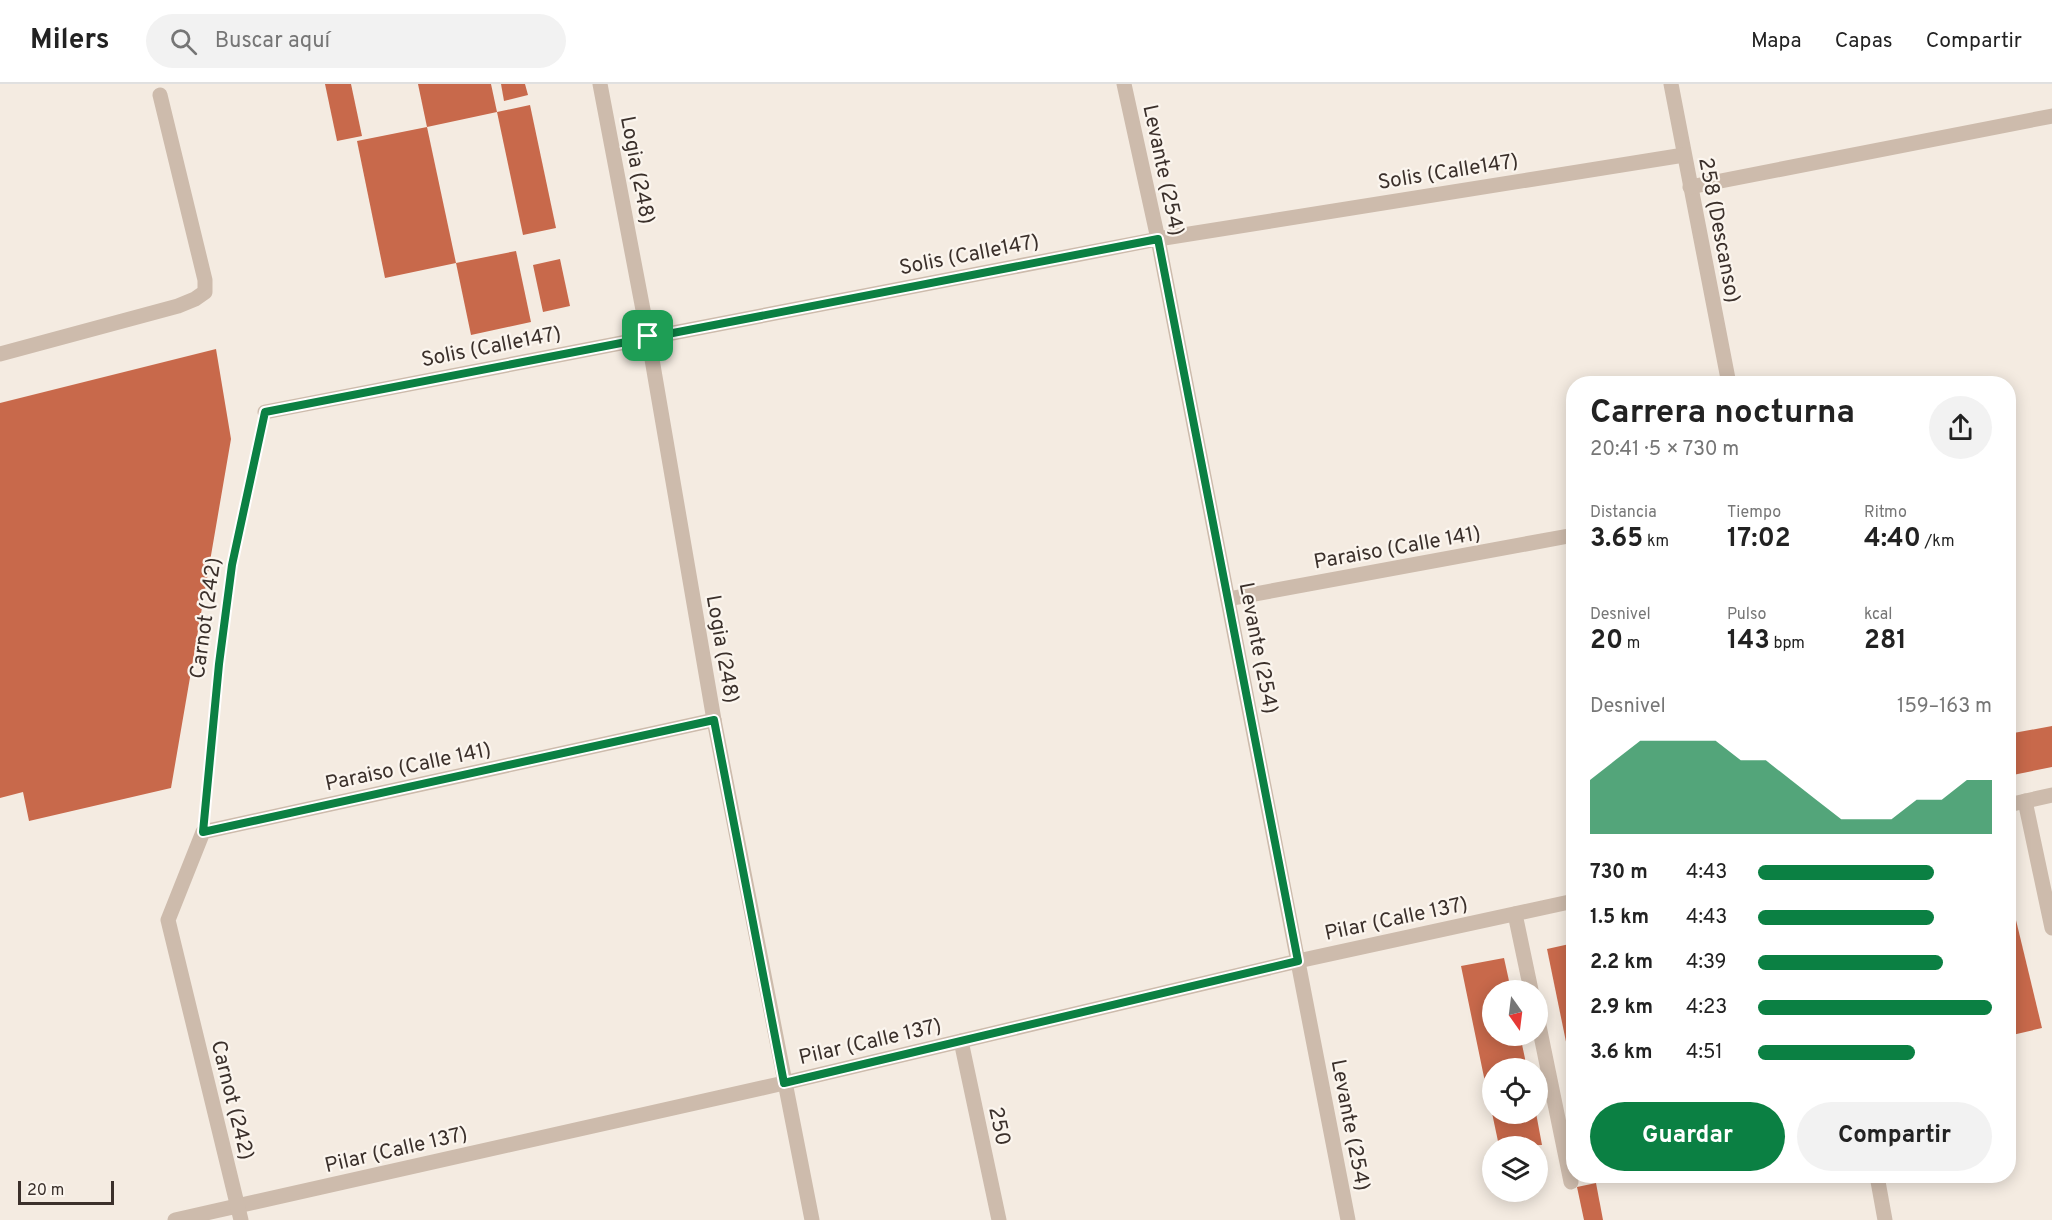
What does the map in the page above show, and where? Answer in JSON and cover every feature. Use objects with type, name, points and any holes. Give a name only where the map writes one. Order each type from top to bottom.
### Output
[{"type":"street","name":"Logia (248)","points":[[600,84],[648,336],[714,720],[812,1220]]},
{"type":"street","name":"Levante (254)","points":[[1124,84],[1158,239],[1348,1220]]},
{"type":"street","name":"258 (Descanso)","points":[[1671,84],[1727,376]]},
{"type":"street","points":[[0,354],[178,306],[205,292],[205,280],[160,95]]},
{"type":"street","points":[[1690,187],[2052,116]]},
{"type":"street","name":"Solis (Calle147)","points":[[265,412],[1158,239],[1684,155]]},
{"type":"street","name":"Paraiso (Calle 141)","points":[[1228,599],[1566,537]]},
{"type":"street","name":"Paraiso (Calle 141)","points":[[203,832],[714,720]]},
{"type":"street","points":[[2016,803],[2052,795]]},
{"type":"street","points":[[2025,801],[2052,928]]},
{"type":"street","name":"Carnot (242)","points":[[203,832],[168,921],[239,1213]]},
{"type":"street","name":"Pilar (Calle 137)","points":[[176,1220],[239,1213],[1298,961],[1566,903]]},
{"type":"street","points":[[1515,914],[1529,980]]},
{"type":"street","name":"250","points":[[961,1041],[999,1220]]},
{"type":"street","points":[[1543,1046],[1566,1158]]},
{"type":"street","points":[[1878,1183],[1885,1220]]},
{"type":"path","name":"Carnot (242)","points":[[203,832],[219,664],[232,565],[265,412]]},
{"type":"building","points":[[325,84],[351,84],[362,136],[337,141]]},
{"type":"building","points":[[418,84],[491,84],[497,112],[427,127]]},
{"type":"building","points":[[501,84],[525,84],[528,95],[504,101]]},
{"type":"building","points":[[530,105],[556,228],[523,235],[497,112]]},
{"type":"building","points":[[427,127],[456,263],[385,278],[357,141]]},
{"type":"building","points":[[516,251],[531,322],[471,335],[456,263]]},
{"type":"building","points":[[560,259],[570,306],[543,312],[533,265]]},
{"type":"building","points":[[216,349],[231,439],[171,788],[29,821],[23,792],[0,798],[0,403]]},
{"type":"building","points":[[2052,726],[2052,767],[2016,774],[2016,733]]},
{"type":"building","points":[[2016,920],[2042,1028],[2016,1034]]},
{"type":"building","points":[[1566,945],[1566,1042],[1547,949]]},
{"type":"building","points":[[1504,958],[1509,980],[1482,980],[1482,1046],[1522,1046],[1525,1058],[1482,1058],[1482,1068],[1461,966]]},
{"type":"building","points":[[1494,1124],[1538,1124],[1540,1136],[1497,1136]]},
{"type":"building","points":[[1596,1183],[1603,1220],[1584,1220],[1577,1187]]},
{"type":"route","points":[[1158,239],[1298,961],[784,1083],[714,720],[203,832],[219,664],[232,565],[265,412],[648,336],[1158,239]]}]
